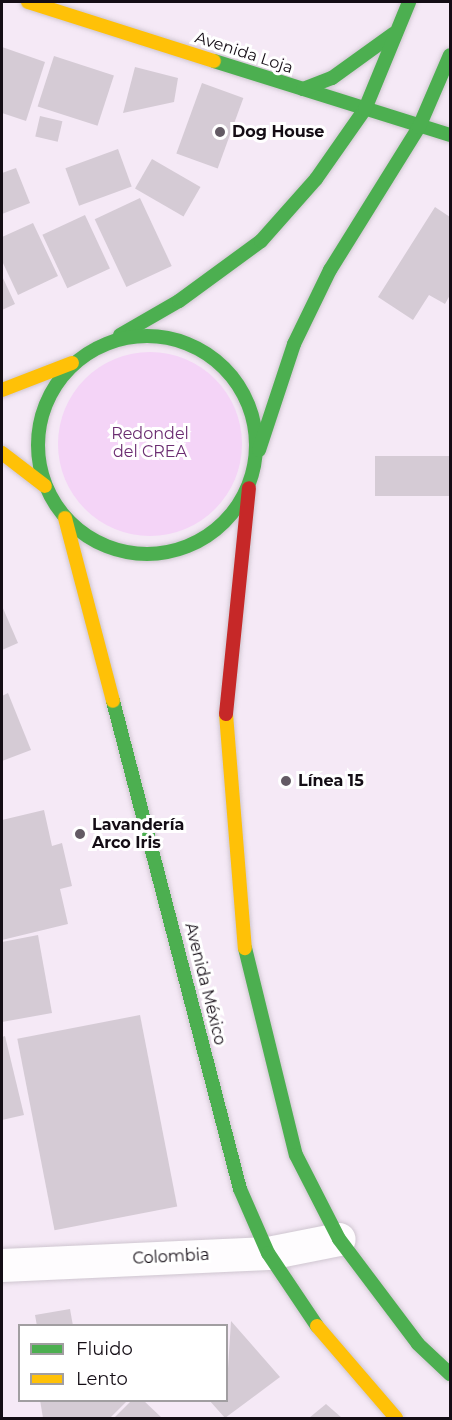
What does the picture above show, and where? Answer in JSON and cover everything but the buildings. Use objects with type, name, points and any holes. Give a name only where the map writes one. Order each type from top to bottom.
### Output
[{"type":"main road","name":"Avenida Loja","points":[[28,2],[450,135]]},
{"type":"main road","points":[[2,390],[76,360],[179,302],[261,241],[316,179],[365,109],[393,34],[409,2]]},
{"type":"main road","points":[[303,89],[332,78],[393,34]]},
{"type":"main road","points":[[448,59],[450,78]]},
{"type":"main road","points":[[448,59],[419,127],[330,270],[294,344],[257,454],[249,488],[225,699],[246,964],[296,1155],[339,1239],[418,1344],[450,1374]]},
{"type":"main road","points":[[105,343],[136,336],[168,337],[198,348],[224,366],[243,392],[254,422],[257,454]]},
{"type":"main road","points":[[45,486],[38,432],[44,405],[76,360]]},
{"type":"main road","points":[[2,453],[45,486],[65,518],[94,541],[129,553],[166,553],[200,542],[229,519],[249,488]]},
{"type":"main road","name":"Avenida México","points":[[65,518],[240,1189],[268,1253],[334,1351],[396,1419]]},
{"type":"street","name":"Colombia","points":[[2,1265],[268,1253],[339,1239]]},
{"type":"green space","name":"Redondel del CREA","points":[[150,352],[168,353],[185,359],[201,367],[215,379],[227,393],[235,409],[241,426],[241,462],[235,479],[227,495],[215,509],[201,521],[185,529],[168,535],[150,536],[132,535],[115,529],[99,521],[85,509],[73,495],[65,479],[59,462],[58,444],[59,426],[65,409],[73,393],[85,379],[99,367],[115,359],[132,353]]},
{"type":"traffic: fast","points":[[120,335],[179,301],[261,241],[316,179],[365,109],[409,2]]},
{"type":"traffic: fast","points":[[303,89],[332,78],[393,34]]},
{"type":"traffic: fast","points":[[259,450],[294,344],[330,270],[419,127],[450,55]]},
{"type":"traffic: fast","points":[[214,61],[450,135]]},
{"type":"traffic: fast","points":[[136,336],[158,336],[189,344],[208,354],[224,368],[238,384],[248,403],[256,434],[256,445],[252,477],[248,487],[238,506],[224,522],[208,536],[179,550],[158,554],[136,554],[115,550],[86,536],[56,506],[42,477],[38,456],[38,434],[42,413],[56,384],[86,354],[115,340],[136,336]]},
{"type":"traffic: fast","points":[[113,701],[240,1189],[268,1253],[317,1326]]},
{"type":"traffic: fast","points":[[245,948],[296,1155],[339,1239],[418,1344],[450,1374]]},
{"type":"traffic: slow","points":[[28,2],[214,61]]},
{"type":"traffic: slow","points":[[2,390],[72,363]]},
{"type":"traffic: slow","points":[[2,453],[45,486]]},
{"type":"traffic: slow","points":[[65,518],[113,701]]},
{"type":"traffic: slow","points":[[226,714],[245,948]]},
{"type":"traffic: slow","points":[[317,1326],[396,1418]]},
{"type":"traffic: jam","points":[[226,714],[249,488]]},
{"type":"place","name":"Dog House","points":[[220,132]]},
{"type":"place","name":"Línea 15","points":[[286,781]]},
{"type":"place","name":"Lavandería Arco Iris","points":[[80,834]]}]
